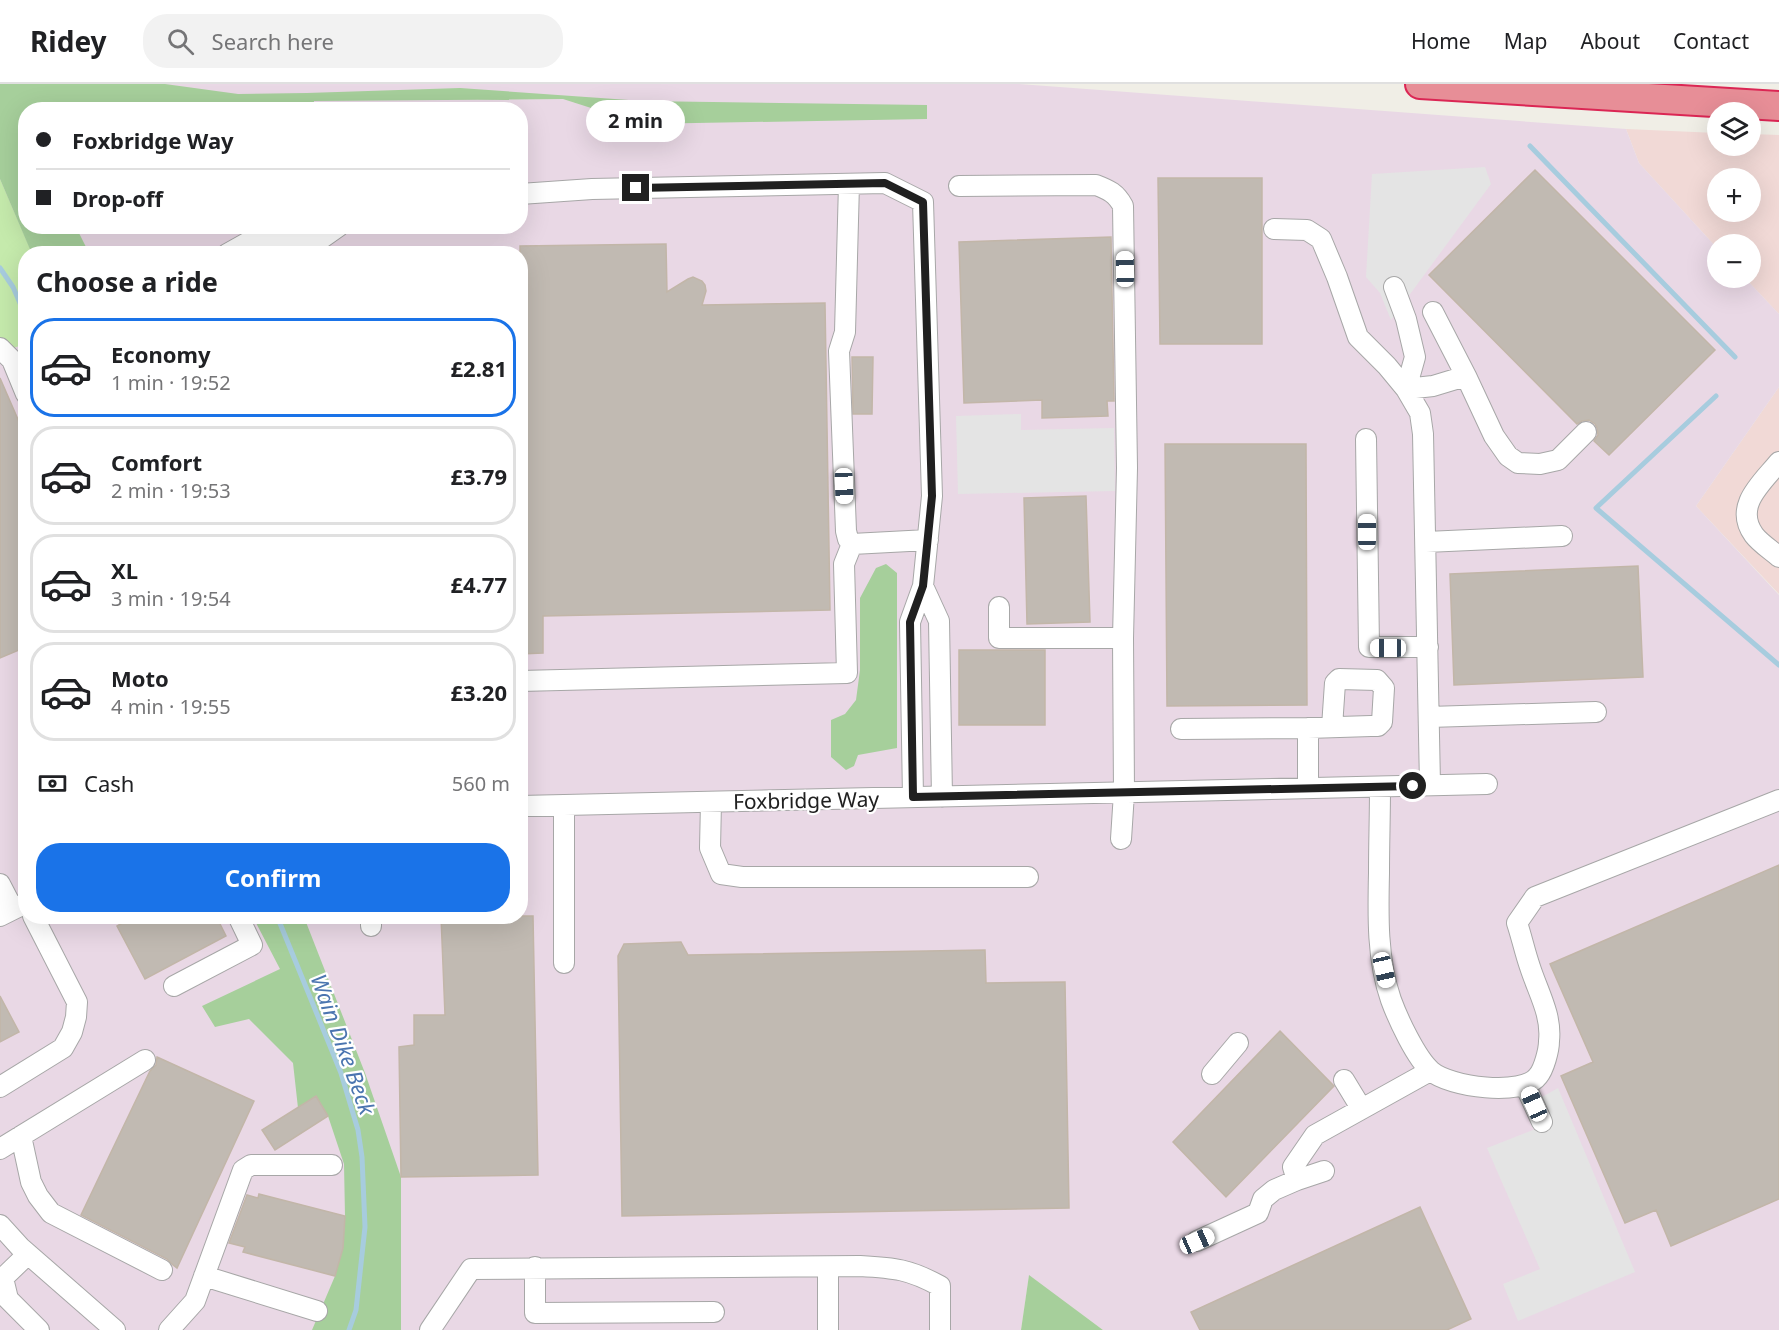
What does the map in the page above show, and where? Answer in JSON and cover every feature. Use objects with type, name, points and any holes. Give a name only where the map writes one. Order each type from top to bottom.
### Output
[{"type":"highway","points":[[1420,84],[1779,106]]},
{"type":"street","points":[[528,193],[592,189],[885,183],[923,202],[932,496],[923,586],[910,622],[913,797]]},
{"type":"street","points":[[849,184],[845,332],[840,351],[846,531],[852,544]]},
{"type":"street","points":[[959,186],[1096,185],[1111,191],[1124,206],[1127,468],[1123,638],[1124,793],[1121,838]]},
{"type":"street","points":[[1274,229],[1307,230],[1321,239],[1358,337],[1406,389],[1420,413],[1423,434],[1426,542],[1430,785]]},
{"type":"street","points":[[241,246],[252,240],[322,238],[328,234]]},
{"type":"street","points":[[1394,287],[1406,319],[1415,357],[1406,389]]},
{"type":"street","points":[[1433,312],[1494,436],[1508,456],[1518,463],[1540,464],[1558,460],[1586,432]]},
{"type":"street","points":[[0,348],[12,360],[18,375]]},
{"type":"street","points":[[1406,389],[1433,387],[1466,376]]},
{"type":"street","points":[[1366,439],[1369,648],[1428,647]]},
{"type":"street","points":[[1779,462],[1752,494],[1747,507],[1747,519],[1754,535],[1779,557]]},
{"type":"street","points":[[1426,542],[1562,536]]},
{"type":"street","points":[[852,544],[928,540]]},
{"type":"street","points":[[528,681],[847,673],[844,564],[852,544]]},
{"type":"street","points":[[923,586],[939,621],[942,797]]},
{"type":"street","points":[[999,608],[999,638],[1123,638]]},
{"type":"street","points":[[1429,717],[1596,712]]},
{"type":"street","points":[[1181,729],[1332,727]]},
{"type":"street","points":[[1308,728],[1308,788]]},
{"type":"street","name":"Foxbridge Way","points":[[528,806],[1487,784]]},
{"type":"street","points":[[1380,786],[1379,936],[1390,999],[1406,1034],[1430,1071],[1466,1086],[1496,1088],[1525,1085],[1538,1077],[1549,1042],[1550,1020],[1530,967],[1517,923],[1535,897],[1779,800]]},
{"type":"street","points":[[711,802],[710,848],[721,874],[742,877],[1028,877]]},
{"type":"street","points":[[564,805],[564,963]]},
{"type":"street","points":[[0,884],[18,907]]},
{"type":"street","points":[[0,1087],[63,1048],[72,1032],[76,1017],[77,1002],[37,924]]},
{"type":"street","points":[[174,986],[252,945],[242,924]]},
{"type":"street","points":[[1212,1074],[1239,1043]]},
{"type":"street","points":[[0,1149],[145,1060]]},
{"type":"street","points":[[1297,1180],[1293,1167],[1315,1135],[1430,1071]]},
{"type":"street","points":[[1344,1080],[1362,1108]]},
{"type":"street","points":[[1525,1085],[1542,1122]]},
{"type":"street","points":[[21,1136],[31,1182],[51,1213],[162,1270]]},
{"type":"street","points":[[169,1330],[195,1301],[243,1170],[251,1165],[332,1165]]},
{"type":"street","points":[[1197,1241],[1258,1213],[1263,1199],[1274,1190],[1324,1171]]},
{"type":"street","points":[[0,1225],[28,1254],[115,1330]]},
{"type":"street","points":[[28,1254],[3,1278],[8,1299],[39,1330]]},
{"type":"street","points":[[430,1330],[471,1269],[860,1266],[894,1268],[919,1275],[940,1286],[940,1330]]},
{"type":"street","points":[[535,1267],[536,1313],[714,1312]]},
{"type":"street","points":[[828,1267],[828,1330]]},
{"type":"street","points":[[204,1276],[317,1311]]},
{"type":"shaded area","points":[[0,84],[1019,84],[1626,129],[1639,163],[1707,237],[1707,288],[1754,288],[1779,314],[1779,387],[1696,506],[1779,595],[1779,1330],[1103,1330],[1029,1276],[1021,1330],[0,1330]]},
{"type":"shaded area","points":[[1626,129],[1707,133],[1707,156],[1761,156],[1761,134],[1779,135],[1779,314],[1754,288],[1761,288],[1761,234],[1707,234],[1707,237],[1639,163]]},
{"type":"shaded area","points":[[1485,167],[1491,184],[1391,320],[1380,293],[1366,277],[1372,174]]},
{"type":"shaded area","points":[[1779,387],[1779,594],[1696,506]]},
{"type":"shaded area","points":[[1021,414],[1021,430],[1114,428],[1115,491],[958,494],[956,416]]},
{"type":"shaded area","points":[[1558,1088],[1635,1272],[1518,1321],[1503,1284],[1540,1269],[1487,1148],[1538,1128],[1528,1105]]},
{"type":"green space","points":[[0,84],[165,84],[238,94],[460,88],[643,101],[927,105],[927,119],[641,124],[563,99],[18,102],[18,221],[0,179]]},
{"type":"green space","points":[[0,179],[18,221],[18,234],[24,234],[29,246],[18,246],[18,346],[0,353]]},
{"type":"green space","points":[[23,234],[80,234],[86,246],[29,246]]},
{"type":"green space","points":[[886,564],[897,573],[897,748],[858,755],[854,766],[846,770],[831,757],[831,720],[845,714],[856,700],[860,670],[860,598],[876,568]]},
{"type":"green space","points":[[257,924],[307,924],[365,1073],[401,1177],[401,1330],[312,1330],[335,1276],[343,1247],[344,1164],[328,1116],[316,1097],[298,1108],[293,1063],[249,1019],[215,1027],[202,1006],[280,969]]},
{"type":"green space","points":[[1029,1275],[1103,1330],[1021,1330]]},
{"type":"building","points":[[1535,170],[1715,350],[1609,455],[1594,441],[1598,435],[1595,424],[1589,420],[1577,424],[1429,275]]},
{"type":"building","points":[[1158,178],[1262,178],[1262,344],[1160,344]]},
{"type":"building","points":[[1111,237],[1114,401],[1107,401],[1108,416],[1042,418],[1042,400],[964,403],[959,242]]},
{"type":"building","points":[[666,244],[667,292],[693,277],[705,285],[706,291],[702,305],[825,303],[830,610],[543,616],[543,653],[528,654],[528,246],[520,246]]},
{"type":"building","points":[[852,357],[873,357],[872,414],[853,414]]},
{"type":"building","points":[[0,378],[18,420],[18,650],[0,658]]},
{"type":"building","points":[[1165,444],[1306,444],[1307,705],[1167,706]]},
{"type":"building","points":[[1086,496],[1090,622],[1027,624],[1024,498]]},
{"type":"building","points":[[1638,566],[1643,677],[1454,685],[1450,574]]},
{"type":"building","points":[[959,650],[1045,650],[1045,725],[959,725]]},
{"type":"building","points":[[1779,865],[1779,1199],[1671,1246],[1656,1210],[1625,1223],[1561,1076],[1593,1062],[1550,964]]},
{"type":"building","points":[[528,916],[533,916],[538,1175],[401,1177],[399,1047],[414,1045],[414,1015],[445,1015],[441,924],[528,924]]},
{"type":"building","points":[[120,924],[220,924],[226,936],[145,979],[117,926]]},
{"type":"building","points":[[681,942],[688,955],[985,950],[986,983],[1065,982],[1069,1208],[622,1216],[618,956],[624,944]]},
{"type":"building","points":[[0,996],[19,1032],[0,1042]]},
{"type":"building","points":[[1280,1031],[1334,1086],[1226,1197],[1173,1142]]},
{"type":"building","points":[[157,1057],[254,1101],[177,1268],[167,1259],[81,1215],[150,1071],[156,1065]]},
{"type":"building","points":[[316,1096],[328,1116],[275,1150],[262,1130]]},
{"type":"building","points":[[259,1194],[345,1216],[343,1248],[335,1276],[243,1252],[245,1247],[229,1243],[247,1195],[258,1198]]},
{"type":"building","points":[[1420,1207],[1471,1319],[1447,1330],[1200,1330],[1191,1312]]},
{"type":"waterway","points":[[1530,146],[1735,357]]},
{"type":"waterway","name":"Wain Dike Beck","points":[[0,268],[18,299]]},
{"type":"waterway","points":[[1716,396],[1596,508],[1779,665]]},
{"type":"waterway","name":"Wain Dike Beck","points":[[280,924],[341,1073],[358,1130],[362,1157],[365,1227],[356,1310],[349,1330]]},
{"type":"route","points":[[636,188],[885,183],[923,202],[932,496],[923,586],[910,622],[913,797],[1413,786]]}]
